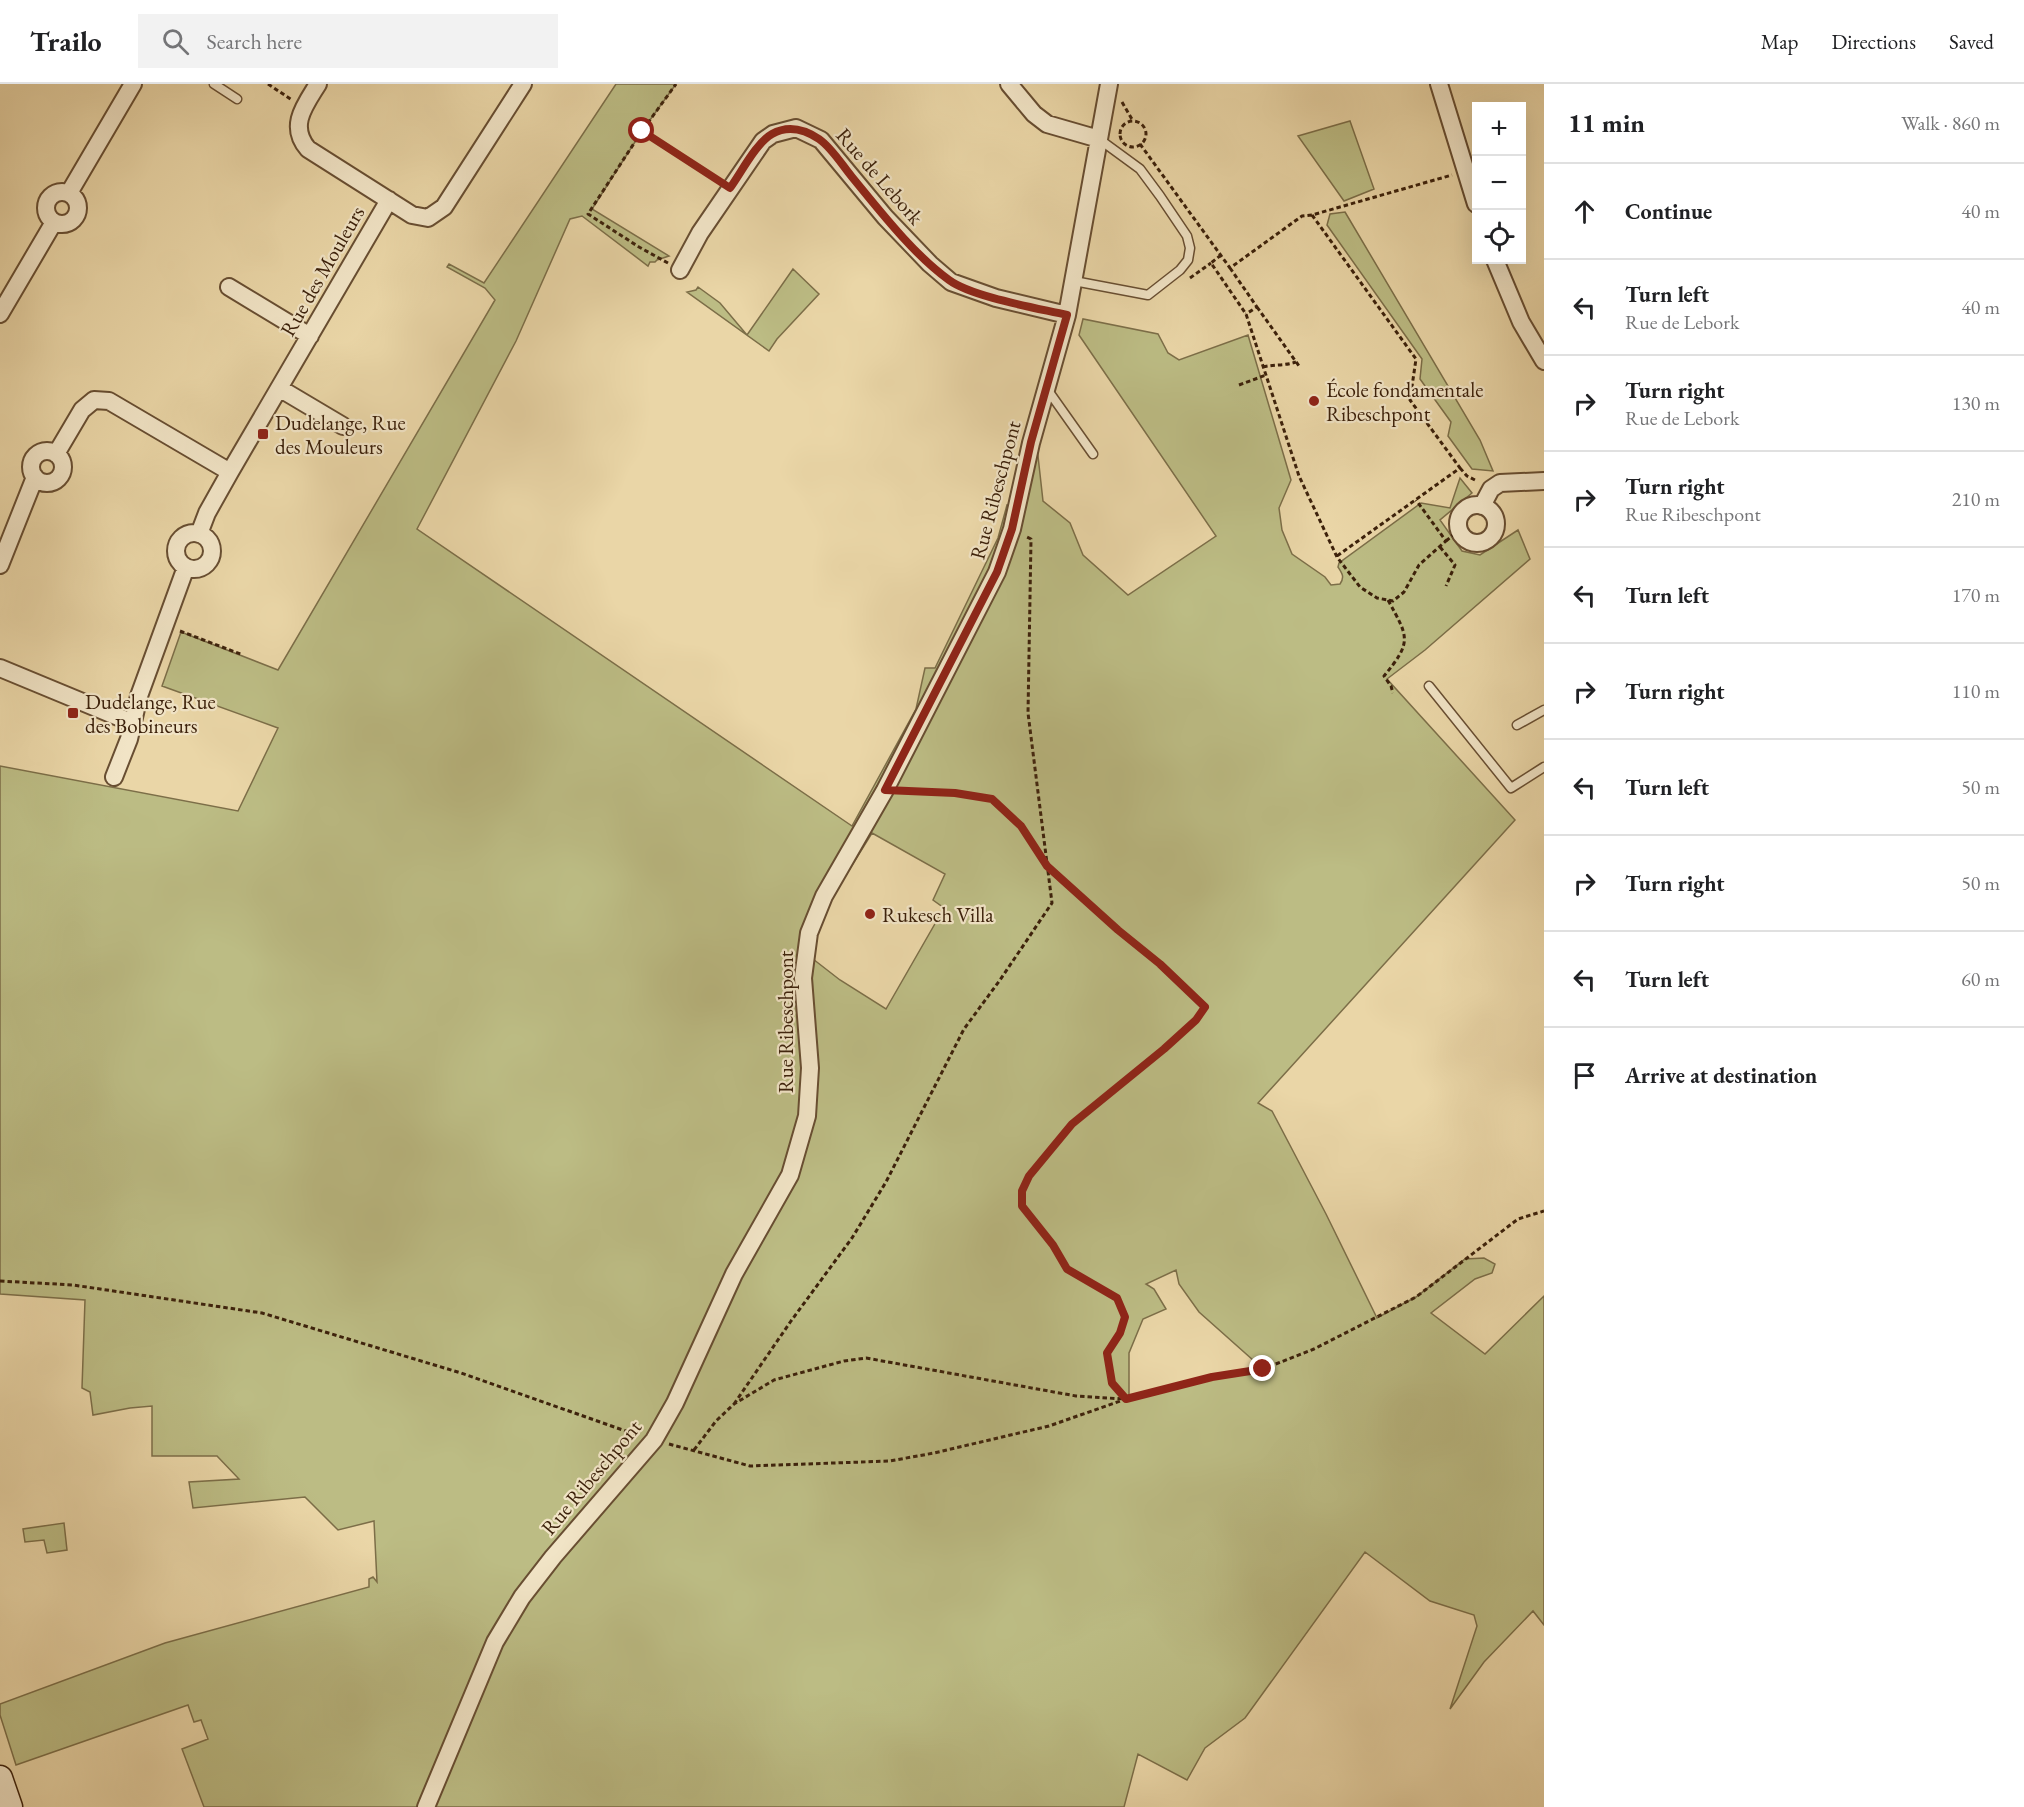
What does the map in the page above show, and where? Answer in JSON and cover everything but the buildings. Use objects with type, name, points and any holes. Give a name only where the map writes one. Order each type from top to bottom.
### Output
[{"type":"main road","points":[[0,1778],[10,1807]]},
{"type":"street","points":[[0,314],[54,222],[65,223],[75,217],[76,201],[69,193],[134,84]]},
{"type":"street","points":[[318,84],[304,107],[299,121],[298,132],[301,141],[308,149],[389,200]]},
{"type":"street","name":"Rue des Mouleurs","points":[[199,534],[207,513],[230,472],[389,200],[420,217],[428,218],[444,207],[523,84]]},
{"type":"street","points":[[1009,84],[1034,114],[1047,124],[1099,139]]},
{"type":"street","name":"Rue Ribeschpont","points":[[426,1807],[495,1642],[522,1597],[654,1440],[675,1403],[734,1274],[790,1175],[807,1116],[810,1068],[803,978],[809,933],[824,896],[885,790],[997,572],[1012,529],[1021,481],[1067,315],[1109,84]]},
{"type":"street","points":[[1439,84],[1472,192]]},
{"type":"street","name":"Rue de Lebork","points":[[680,270],[700,233],[763,141],[773,134],[796,128],[821,140],[885,217],[930,264],[951,282],[996,297],[1067,315]]},
{"type":"street","points":[[1497,264],[1521,322],[1544,361]]},
{"type":"street","points":[[229,287],[310,336]]},
{"type":"street","points":[[279,388],[343,426]]},
{"type":"street","points":[[56,454],[82,410],[94,400],[109,401],[230,472]]},
{"type":"street","points":[[0,565],[35,477],[32,467],[35,457],[45,452],[56,454],[63,462],[59,478],[50,483],[44,483],[35,477]]},
{"type":"street","points":[[1482,506],[1491,489],[1500,483],[1544,481]]},
{"type":"street","points":[[1476,505],[1493,513],[1496,526],[1491,537],[1485,541],[1473,543],[1452,536],[1466,509],[1476,505]]},
{"type":"street","points":[[199,534],[206,538],[212,550],[207,564],[193,569],[186,567],[177,558],[177,545],[186,536],[199,534]]},
{"type":"street","points":[[114,777],[133,723],[139,696],[186,567]]},
{"type":"street","points":[[0,668],[133,723]]},
{"type":"lane","points":[[214,84],[237,99]]},
{"type":"lane","points":[[1074,281],[1148,295],[1180,270],[1188,260],[1190,248],[1187,236],[1147,178],[1140,169],[1099,139]]},
{"type":"lane","points":[[1047,389],[1093,454]]},
{"type":"lane","points":[[1429,687],[1511,788],[1544,767]]},
{"type":"lane","points":[[1517,726],[1544,711]]},
{"type":"path","points":[[268,84],[304,107]]},
{"type":"path","points":[[676,84],[642,131],[588,214],[680,270]]},
{"type":"path","points":[[1137,122],[1143,126],[1146,134],[1140,144],[1133,147],[1123,142],[1121,130],[1125,124],[1137,122]]},
{"type":"path","points":[[642,131],[730,188]]},
{"type":"path","points":[[1140,144],[1298,364],[1283,366],[1275,364],[1263,368]]},
{"type":"path","points":[[1230,268],[1302,216],[1465,171]]},
{"type":"path","points":[[1312,215],[1416,359],[1410,400],[1467,476],[1491,489]]},
{"type":"path","points":[[1221,255],[1210,263],[1246,314],[1299,476],[1337,557],[1360,587],[1377,598],[1393,601],[1404,592],[1419,565],[1452,536],[1416,500]]},
{"type":"path","points":[[1246,314],[1257,307]]},
{"type":"path","points":[[1239,385],[1266,375]]},
{"type":"path","points":[[1337,557],[1460,468]]},
{"type":"path","points":[[694,1451],[716,1421],[734,1404],[852,1238],[886,1182],[964,1029],[1052,903],[1028,713],[1031,539]]},
{"type":"path","points":[[1439,547],[1455,565],[1446,586]]},
{"type":"path","points":[[1388,600],[1404,631],[1405,645],[1384,676],[1393,693]]},
{"type":"path","points":[[165,626],[243,655]]},
{"type":"path","points":[[885,790],[955,793],[992,799],[1021,826],[1047,866],[1118,930],[1160,964],[1205,1007],[1196,1020],[1164,1049],[1072,1124],[1029,1176],[1022,1191],[1022,1206],[1053,1245],[1067,1269],[1117,1298],[1125,1317],[1120,1333],[1107,1353],[1112,1383],[1126,1399]]},
{"type":"path","points":[[0,1281],[74,1285],[262,1313],[461,1373],[629,1433],[750,1466],[890,1461],[1049,1426],[1126,1399],[1212,1377],[1263,1369],[1314,1349],[1416,1297],[1518,1219],[1544,1211]]},
{"type":"path","points":[[734,1404],[774,1380],[844,1360],[866,1358],[1076,1396],[1126,1399]]},
{"type":"green space","points":[[616,84],[676,84],[642,131],[592,209],[669,256],[650,262],[648,266],[582,216],[570,219],[516,341],[417,529],[852,826],[916,709],[925,668],[935,668],[998,538],[1007,505],[1023,509],[1037,447],[1043,501],[1070,523],[1083,555],[1128,595],[1216,536],[1079,335],[1083,319],[1158,334],[1168,353],[1179,360],[1248,335],[1291,480],[1279,508],[1282,530],[1292,554],[1325,577],[1331,585],[1340,584],[1343,577],[1338,567],[1339,563],[1421,503],[1450,508],[1460,478],[1472,493],[1440,520],[1462,551],[1480,555],[1518,530],[1530,559],[1425,650],[1387,679],[1515,820],[1258,1103],[1272,1111],[1377,1318],[1416,1297],[1465,1259],[1484,1258],[1495,1264],[1492,1273],[1475,1279],[1431,1313],[1485,1354],[1544,1296],[1544,1625],[1533,1611],[1484,1662],[1450,1709],[1477,1626],[1474,1615],[1430,1601],[1365,1552],[1245,1718],[1205,1748],[1187,1780],[1138,1754],[1124,1807],[426,1807],[483,1675],[524,1600],[553,1560],[657,1449],[667,1433],[647,1438],[553,1544],[511,1602],[422,1807],[204,1807],[182,1749],[208,1739],[201,1720],[194,1722],[188,1705],[16,1765],[0,1715],[0,1704],[165,1643],[369,1587],[369,1579],[373,1577],[377,1582],[374,1521],[338,1530],[305,1497],[193,1508],[189,1482],[239,1479],[217,1456],[152,1456],[152,1406],[93,1415],[90,1392],[82,1388],[85,1300],[0,1294],[0,766],[238,811],[278,728],[162,686],[181,632],[278,670],[495,300],[485,288],[447,267],[449,264],[484,283]],"holes":[[[872,833],[945,874],[933,900],[944,908],[886,1009],[840,980],[813,959],[816,935],[831,899]],[[1176,1270],[1179,1284],[1199,1312],[1263,1369],[1212,1377],[1153,1395],[1127,1399],[1129,1353],[1143,1319],[1166,1309],[1154,1289],[1146,1284]]]},
{"type":"green space","points":[[1350,121],[1374,189],[1344,201],[1298,136]]},
{"type":"green space","points":[[1345,212],[1480,440],[1493,471],[1472,469],[1448,436],[1451,422],[1420,379],[1422,359],[1327,225],[1330,214]]},
{"type":"green space","points":[[793,269],[819,294],[777,339],[769,351],[687,292],[696,290],[698,287],[720,303],[747,335]]},
{"type":"green space","points":[[64,1523],[67,1550],[47,1553],[44,1540],[25,1542],[23,1529]]},
{"type":"place","name":"École fondamentale Ribeschpont","points":[[1314,401]]},
{"type":"place","name":"Dudelange, Rue des Mouleurs","points":[[263,434]]},
{"type":"place","name":"Dudelange, Rue des Bobineurs","points":[[73,713]]},
{"type":"place","name":"Rukesch Villa","points":[[870,914]]},
{"type":"route","points":[[642,131],[730,188],[763,141],[773,134],[786,130],[796,128],[806,132],[821,140],[885,217],[930,264],[951,282],[996,297],[1067,315],[1031,442],[1012,529],[997,572],[885,790],[955,793],[992,799],[1021,826],[1047,866],[1118,930],[1160,964],[1205,1007],[1196,1020],[1164,1049],[1072,1124],[1029,1176],[1022,1191],[1022,1206],[1053,1245],[1067,1269],[1117,1298],[1125,1317],[1120,1333],[1107,1353],[1112,1383],[1126,1399],[1212,1377],[1263,1369]]}]
